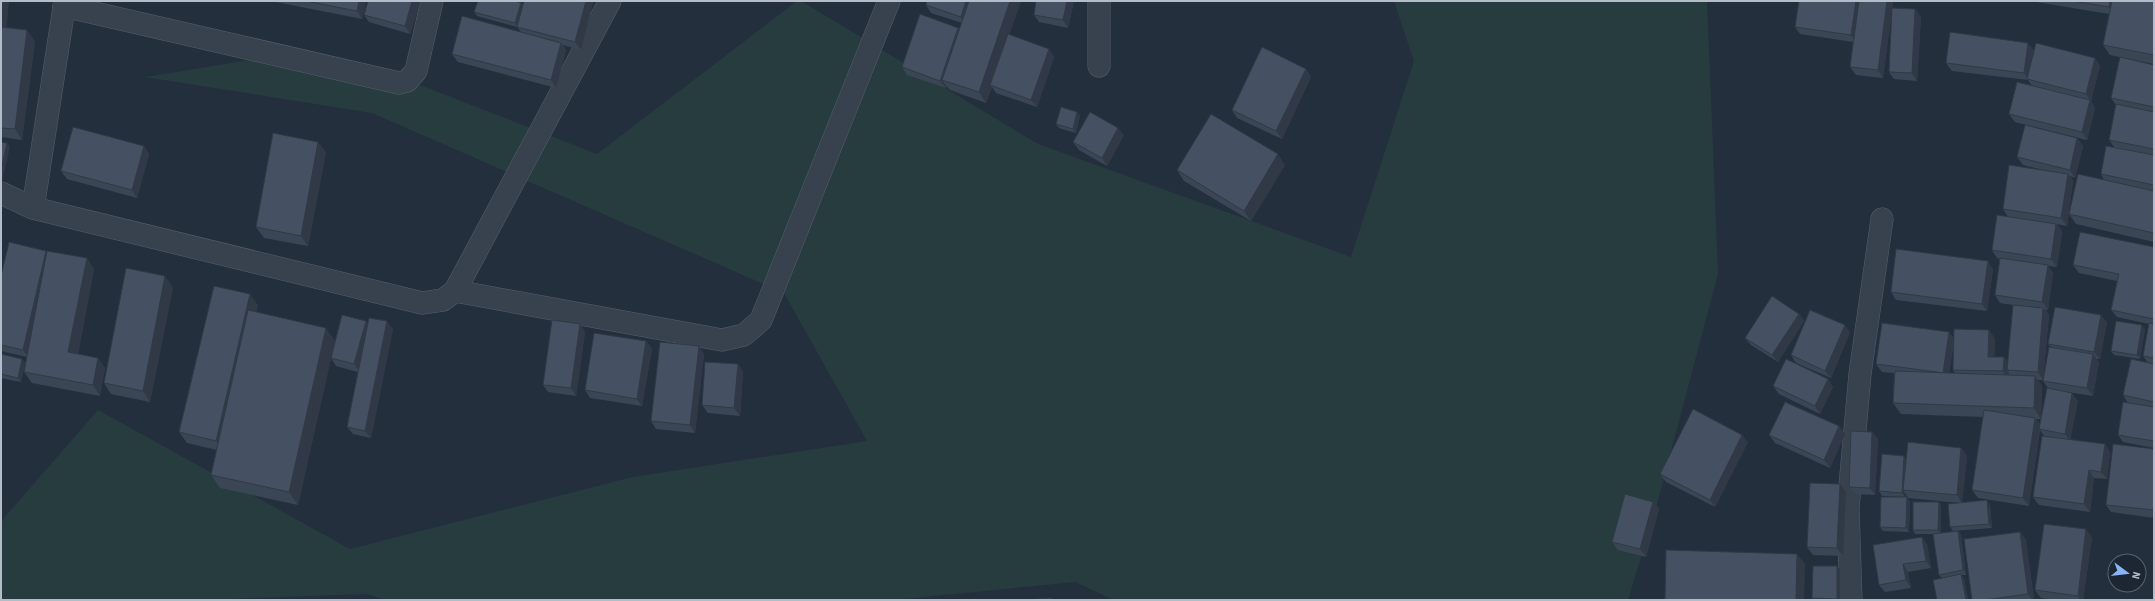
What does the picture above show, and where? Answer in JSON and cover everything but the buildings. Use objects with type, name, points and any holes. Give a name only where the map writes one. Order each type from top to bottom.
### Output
[{"type":"street","points":[[33,208],[65,4],[399,83],[407,81],[416,71],[432,1]]},
{"type":"street","points":[[1,193],[33,208],[422,303],[442,300],[455,291],[610,1]]},
{"type":"street","points":[[455,291],[722,340],[744,335],[761,320],[890,1]]},
{"type":"street","points":[[1099,1],[1099,66]]},
{"type":"street","points":[[1851,600],[1848,508],[1860,374],[1882,220]]},
{"type":"green space","points":[[797,1],[801,1],[1038,144],[1351,257],[1414,61],[1394,1],[1707,1],[1718,274],[1656,508],[1628,600],[1114,600],[1075,582],[894,600],[387,600],[366,594],[200,600],[1,600],[1,524],[4,518],[98,410],[350,549],[633,477],[867,441],[784,293],[372,113],[145,77],[256,59],[397,76],[597,154]]}]
